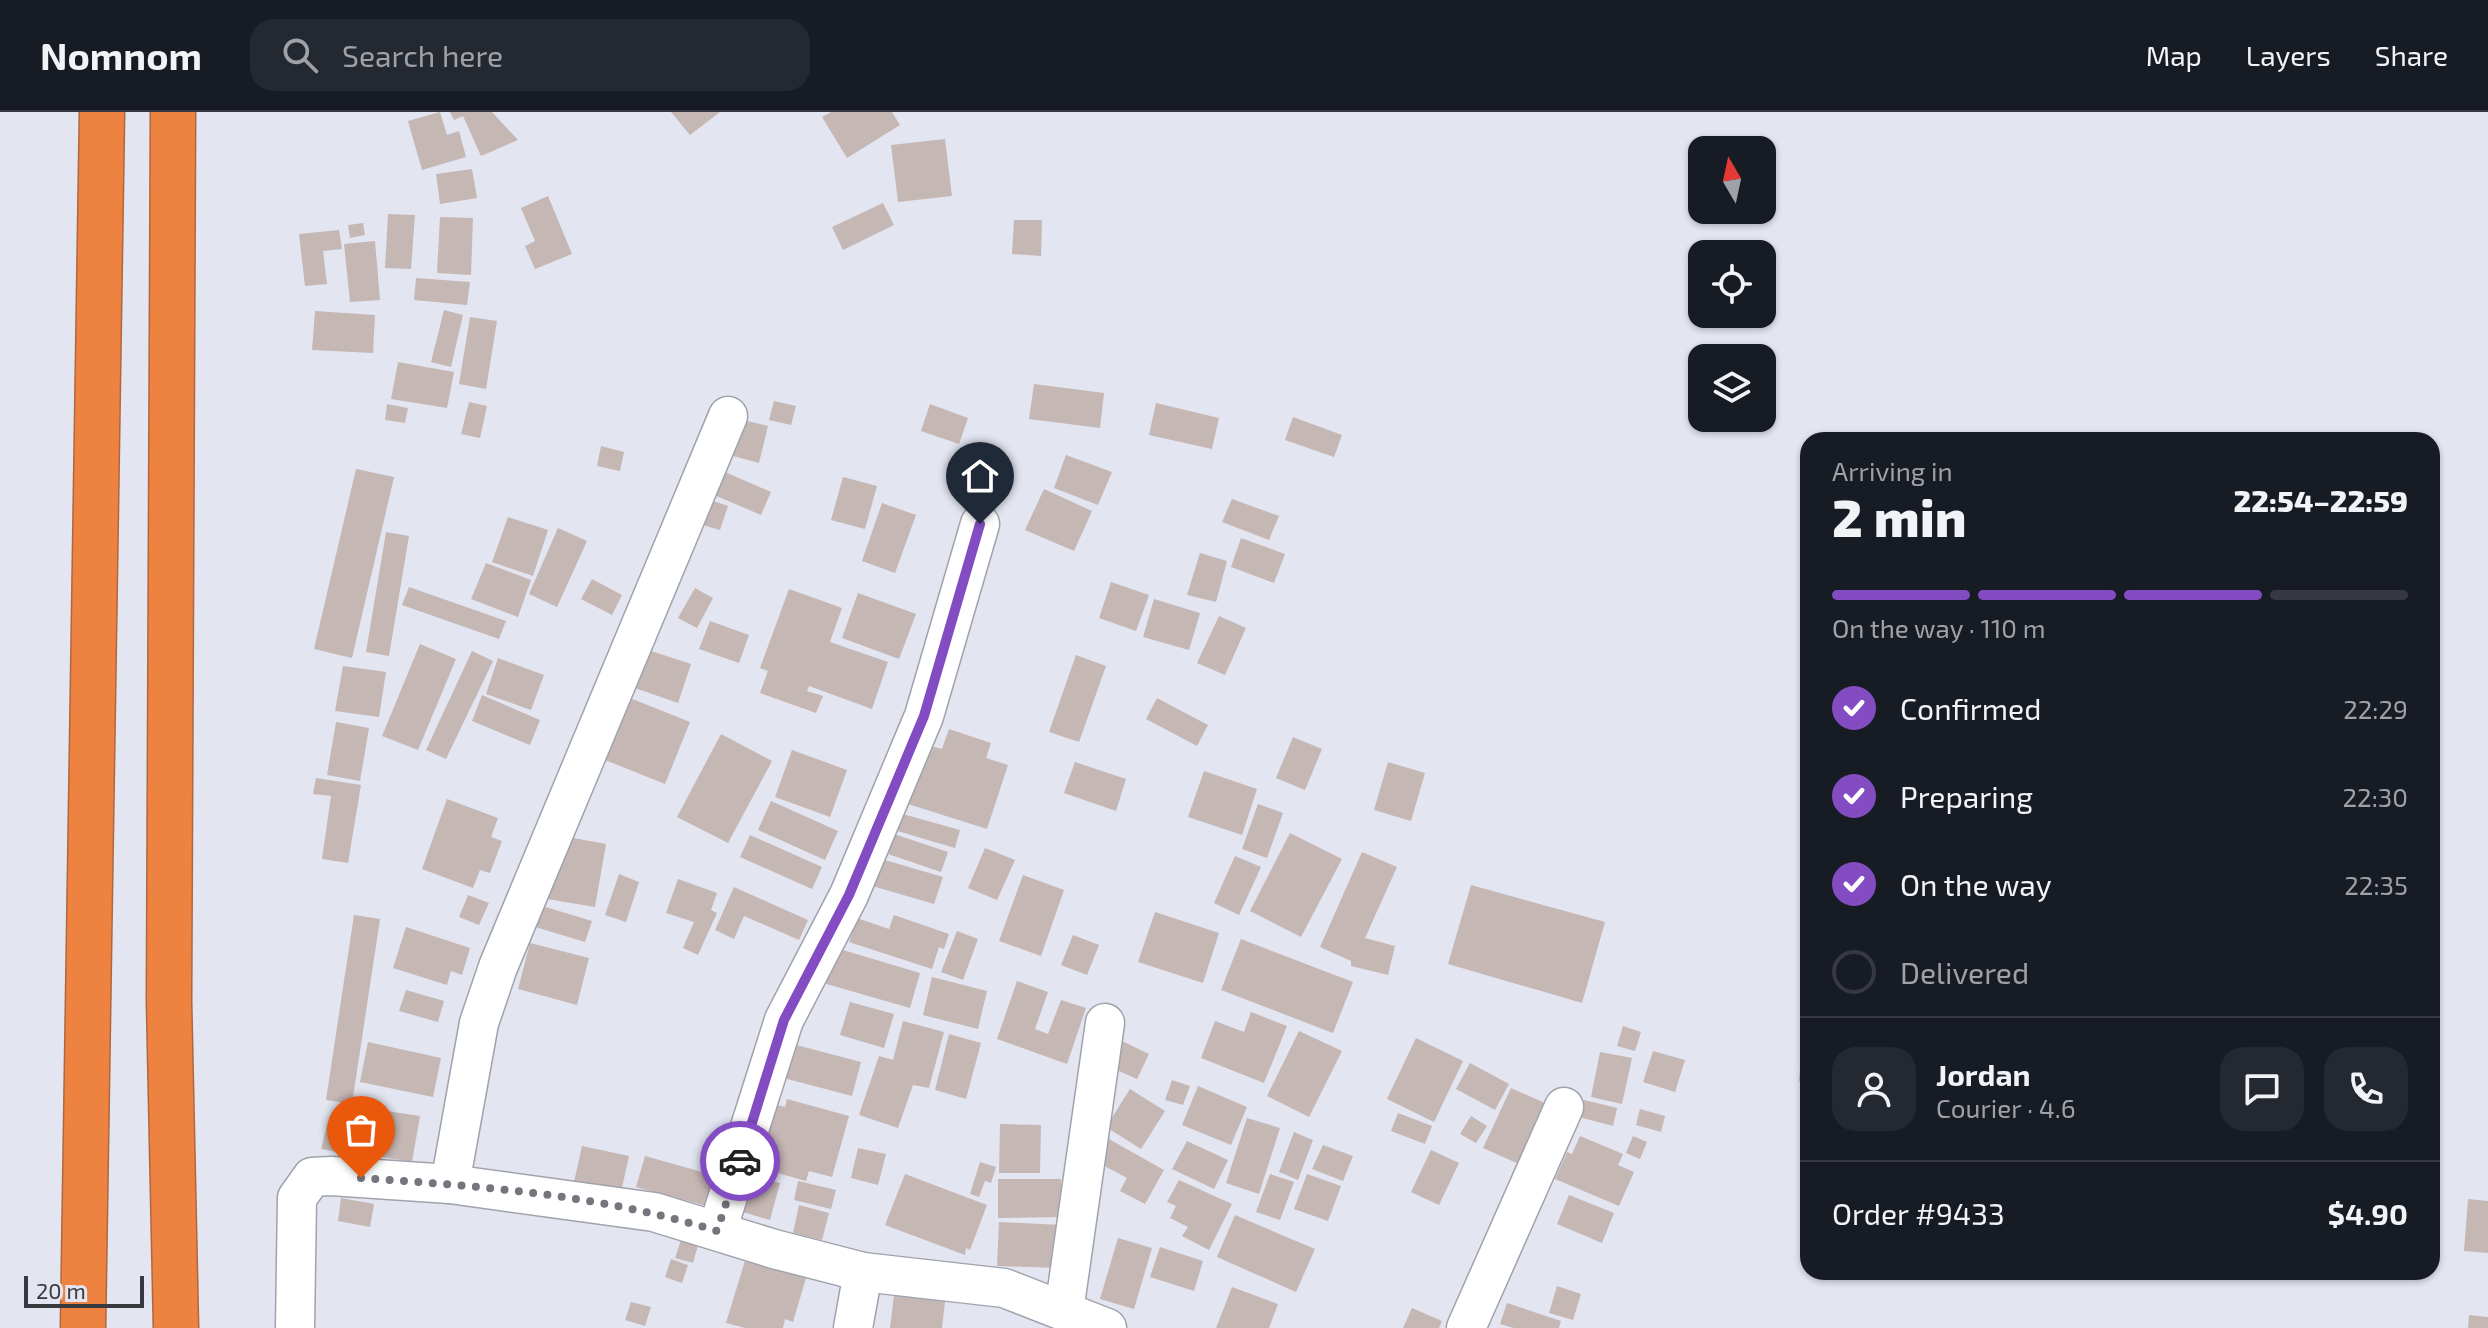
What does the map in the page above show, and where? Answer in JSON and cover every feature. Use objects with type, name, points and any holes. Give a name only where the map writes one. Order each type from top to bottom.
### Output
[{"type":"highway","points":[[83,1328],[102,112]]},
{"type":"highway","points":[[173,112],[169,1001],[176,1328]]},
{"type":"street","points":[[450,1184],[479,1023],[498,967],[728,416]]},
{"type":"street","points":[[717,1231],[784,1020],[849,895],[924,716],[980,524]]},
{"type":"street","points":[[1064,1311],[1105,1023]]},
{"type":"street","points":[[1466,1328],[1564,1107]]},
{"type":"street","points":[[295,1328],[297,1198],[312,1177],[450,1184],[654,1212],[863,1272],[1004,1288],[1107,1328]]},
{"type":"street","points":[[853,1328],[863,1272]]},
{"type":"building","points":[[440,112],[447,135],[459,131],[466,157],[422,170],[408,121]]},
{"type":"building","points":[[450,112],[492,112],[518,140],[481,156],[463,116],[454,120]]},
{"type":"building","points":[[671,112],[720,112],[690,135]]},
{"type":"building","points":[[831,112],[892,112],[900,125],[847,158],[822,117]]},
{"type":"building","points":[[945,139],[952,196],[898,202],[891,145]]},
{"type":"building","points":[[472,169],[477,198],[440,204],[436,174]]},
{"type":"building","points":[[548,196],[572,254],[535,269],[525,246],[535,241],[521,208]]},
{"type":"building","points":[[883,203],[894,225],[843,250],[832,227]]},
{"type":"building","points":[[388,214],[415,215],[411,269],[385,268]]},
{"type":"building","points":[[440,217],[473,218],[471,275],[437,273]]},
{"type":"building","points":[[1014,220],[1042,220],[1041,256],[1012,254]]},
{"type":"building","points":[[363,223],[365,235],[350,238],[348,225]]},
{"type":"building","points":[[339,230],[342,249],[323,251],[327,284],[305,286],[299,234]]},
{"type":"building","points":[[375,241],[380,300],[350,302],[344,244]]},
{"type":"building","points":[[416,278],[470,282],[467,305],[414,300]]},
{"type":"building","points":[[444,310],[463,315],[451,367],[431,362]]},
{"type":"building","points":[[315,311],[375,315],[373,353],[312,350]]},
{"type":"building","points":[[470,317],[497,321],[486,389],[459,384]]},
{"type":"building","points":[[398,362],[454,372],[447,408],[391,399]]},
{"type":"building","points":[[1034,384],[1104,393],[1100,428],[1029,419]]},
{"type":"building","points":[[774,401],[796,406],[791,425],[769,420]]},
{"type":"building","points":[[469,402],[487,406],[480,438],[461,434]]},
{"type":"building","points":[[1156,403],[1219,418],[1212,449],[1149,435]]},
{"type":"building","points":[[387,404],[408,408],[405,423],[385,420]]},
{"type":"building","points":[[930,404],[968,418],[959,444],[921,431]]},
{"type":"building","points":[[731,417],[768,426],[759,463],[722,453]]},
{"type":"building","points":[[1293,417],[1342,435],[1334,457],[1285,440]]},
{"type":"building","points":[[601,446],[624,452],[620,471],[597,466]]},
{"type":"building","points":[[1066,455],[1112,472],[1098,505],[1054,488]]},
{"type":"building","points":[[356,469],[394,477],[352,658],[314,649]]},
{"type":"building","points":[[725,472],[771,492],[761,515],[714,495]]},
{"type":"building","points":[[843,477],[877,486],[865,529],[831,520]]},
{"type":"building","points":[[1044,489],[1092,511],[1074,551],[1025,530]]},
{"type":"building","points":[[704,498],[728,506],[720,530],[696,523]]},
{"type":"building","points":[[1232,499],[1279,516],[1269,540],[1222,522]]},
{"type":"building","points":[[882,503],[916,515],[895,573],[862,561]]},
{"type":"building","points":[[508,517],[548,530],[533,576],[492,562]]},
{"type":"building","points":[[558,528],[587,541],[557,607],[529,594]]},
{"type":"building","points":[[386,532],[409,536],[389,656],[366,652]]},
{"type":"building","points":[[1241,538],[1285,554],[1274,583],[1231,567]]},
{"type":"building","points":[[1200,553],[1227,561],[1216,602],[1187,595]]},
{"type":"building","points":[[486,563],[531,580],[518,617],[471,599]]},
{"type":"building","points":[[592,579],[622,595],[612,615],[581,599]]},
{"type":"building","points":[[1111,582],[1149,595],[1136,631],[1099,618]]},
{"type":"building","points":[[409,587],[506,621],[499,639],[402,605]]},
{"type":"building","points":[[695,588],[713,598],[697,628],[678,618]]},
{"type":"building","points":[[789,589],[842,608],[830,642],[888,662],[872,709],[809,686],[807,691],[823,696],[816,713],[760,693],[768,671],[760,668]]},
{"type":"building","points":[[858,593],[916,614],[899,659],[842,638]]},
{"type":"building","points":[[1154,599],[1200,613],[1189,650],[1143,637]]},
{"type":"building","points":[[1219,616],[1246,628],[1225,675],[1197,663]]},
{"type":"building","points":[[710,621],[749,635],[739,663],[699,649]]},
{"type":"building","points":[[420,644],[456,659],[418,750],[382,736]]},
{"type":"building","points":[[645,649],[691,664],[678,703],[632,687]]},
{"type":"building","points":[[472,651],[493,661],[446,759],[426,750]]},
{"type":"building","points":[[1076,655],[1106,666],[1079,742],[1049,732]]},
{"type":"building","points":[[498,658],[544,675],[531,710],[486,694]]},
{"type":"building","points":[[343,666],[386,672],[379,717],[335,711]]},
{"type":"building","points":[[482,695],[540,720],[530,745],[472,721]]},
{"type":"building","points":[[625,696],[690,722],[665,784],[600,758]]},
{"type":"building","points":[[1157,698],[1208,725],[1197,746],[1146,719]]},
{"type":"building","points":[[336,722],[369,728],[360,781],[327,775]]},
{"type":"building","points":[[949,729],[991,743],[986,758],[1008,765],[987,829],[908,804],[927,745],[942,749]]},
{"type":"building","points":[[721,734],[772,761],[728,843],[677,817]]},
{"type":"building","points":[[1293,737],[1322,749],[1305,790],[1276,778]]},
{"type":"building","points":[[792,750],[847,770],[830,817],[775,797]]},
{"type":"building","points":[[1075,762],[1126,779],[1116,811],[1064,793]]},
{"type":"building","points":[[1388,762],[1425,773],[1411,821],[1374,810]]},
{"type":"building","points":[[1204,771],[1257,789],[1242,835],[1188,817]]},
{"type":"building","points":[[316,778],[361,785],[348,863],[322,859],[331,796],[313,794]]},
{"type":"building","points":[[447,799],[498,818],[491,837],[502,841],[490,873],[480,870],[473,888],[422,869]]},
{"type":"building","points":[[771,801],[838,831],[825,860],[758,830]]},
{"type":"building","points":[[1258,804],[1283,813],[1267,858],[1242,849]]},
{"type":"building","points":[[899,813],[960,830],[955,848],[894,830]]},
{"type":"building","points":[[1290,833],[1342,859],[1301,937],[1250,911]]},
{"type":"building","points":[[894,834],[948,852],[941,872],[888,854]]},
{"type":"building","points":[[557,835],[606,844],[595,907],[547,899]]},
{"type":"building","points":[[750,835],[822,867],[812,889],[740,857]]},
{"type":"building","points":[[985,848],[1015,860],[997,900],[968,888]]},
{"type":"building","points":[[1362,852],[1397,867],[1365,938],[1395,946],[1388,975],[1351,966],[1351,961],[1320,947]]},
{"type":"building","points":[[871,856],[943,877],[934,904],[862,883]]},
{"type":"building","points":[[1235,856],[1261,867],[1239,915],[1214,903]]},
{"type":"building","points":[[619,874],[639,882],[626,922],[605,915]]},
{"type":"building","points":[[1023,875],[1064,890],[1041,956],[999,941]]},
{"type":"building","points":[[678,879],[717,893],[711,910],[717,913],[698,955],[683,948],[694,922],[666,913]]},
{"type":"building","points":[[1471,885],[1605,922],[1582,1003],[1448,964]]},
{"type":"building","points":[[734,887],[808,920],[799,940],[744,916],[734,939],[715,930]]},
{"type":"building","points":[[468,895],[489,903],[479,925],[459,917]]},
{"type":"building","points":[[539,905],[592,921],[585,942],[532,926]]},
{"type":"building","points":[[1155,912],[1219,933],[1203,983],[1138,962]]},
{"type":"building","points":[[354,915],[380,919],[352,1104],[326,1100]]},
{"type":"building","points":[[894,915],[949,934],[944,949],[939,947],[932,969],[849,942],[857,918],[889,929]]},
{"type":"building","points":[[406,927],[470,948],[462,975],[451,971],[447,985],[393,968]]},
{"type":"building","points":[[957,931],[978,939],[963,980],[941,972]]},
{"type":"building","points":[[1073,935],[1099,945],[1087,975],[1061,965]]},
{"type":"building","points":[[1241,939],[1353,982],[1333,1033],[1221,990]]},
{"type":"building","points":[[530,943],[589,958],[577,1005],[518,989]]},
{"type":"building","points":[[833,947],[920,973],[910,1008],[823,983]]},
{"type":"building","points":[[932,977],[987,991],[978,1029],[923,1015]]},
{"type":"building","points":[[1017,981],[1048,992],[1035,1029],[1048,1034],[1061,1000],[1086,1008],[1067,1064],[997,1039]]},
{"type":"building","points":[[406,990],[444,1001],[438,1022],[399,1011]]},
{"type":"building","points":[[850,1002],[894,1014],[884,1048],[840,1035]]},
{"type":"building","points":[[1251,1012],[1287,1026],[1264,1083],[1201,1058],[1215,1021],[1244,1032]]},
{"type":"building","points":[[903,1021],[944,1032],[929,1088],[913,1085],[898,1128],[859,1115],[879,1056],[893,1060]]},
{"type":"building","points":[[1623,1026],[1641,1032],[1635,1051],[1617,1046]]},
{"type":"building","points":[[1299,1031],[1342,1051],[1309,1117],[1267,1096]]},
{"type":"building","points":[[949,1034],[981,1043],[966,1099],[935,1090]]},
{"type":"building","points":[[1416,1038],[1463,1061],[1434,1122],[1387,1099]]},
{"type":"building","points":[[1122,1041],[1149,1054],[1137,1079],[1110,1067]]},
{"type":"building","points":[[368,1042],[441,1058],[433,1097],[360,1082]]},
{"type":"building","points":[[785,1042],[861,1062],[852,1096],[776,1076]]},
{"type":"building","points":[[1653,1051],[1685,1060],[1675,1092],[1643,1082]]},
{"type":"building","points":[[1600,1052],[1632,1058],[1622,1104],[1591,1097]]},
{"type":"building","points":[[1470,1063],[1509,1084],[1495,1110],[1456,1089]]},
{"type":"building","points":[[1172,1080],[1190,1086],[1183,1105],[1165,1100]]},
{"type":"building","points":[[1198,1086],[1247,1107],[1231,1145],[1182,1125]]},
{"type":"building","points":[[1511,1088],[1547,1104],[1519,1164],[1483,1148]]},
{"type":"building","points":[[1130,1089],[1165,1111],[1141,1149],[1106,1127]]},
{"type":"building","points":[[787,1099],[849,1116],[832,1177],[809,1171],[806,1181],[774,1172],[778,1162],[753,1155],[768,1103],[785,1107]]},
{"type":"building","points":[[1584,1100],[1617,1108],[1613,1126],[1579,1117]]},
{"type":"building","points":[[353,1106],[420,1116],[412,1162],[346,1151]]},
{"type":"building","points":[[1640,1109],[1665,1116],[1661,1132],[1636,1125]]},
{"type":"building","points":[[1398,1113],[1432,1126],[1425,1144],[1391,1131]]},
{"type":"building","points":[[1471,1116],[1487,1126],[1476,1143],[1460,1134]]},
{"type":"building","points":[[1247,1118],[1280,1128],[1259,1194],[1226,1183]]},
{"type":"building","points":[[1000,1124],[1041,1125],[1040,1173],[999,1173]]},
{"type":"building","points":[[327,1125],[343,1129],[338,1152],[321,1149]]},
{"type":"building","points":[[1294,1132],[1313,1140],[1298,1180],[1279,1172]]},
{"type":"building","points":[[1580,1136],[1623,1154],[1618,1165],[1634,1172],[1619,1206],[1555,1179],[1567,1152],[1572,1154]]},
{"type":"building","points":[[1633,1136],[1647,1142],[1640,1159],[1626,1153]]},
{"type":"building","points":[[1107,1138],[1164,1170],[1145,1204],[1120,1191],[1127,1178],[1095,1161]]},
{"type":"building","points":[[1187,1141],[1228,1160],[1214,1189],[1172,1169]]},
{"type":"building","points":[[1323,1145],[1353,1156],[1343,1181],[1312,1169]]},
{"type":"building","points":[[582,1146],[629,1156],[621,1192],[574,1182]]},
{"type":"building","points":[[858,1148],[886,1154],[878,1185],[851,1178]]},
{"type":"building","points":[[1431,1150],[1459,1163],[1439,1205],[1411,1192]]},
{"type":"building","points":[[645,1156],[720,1177],[711,1207],[636,1187]]},
{"type":"building","points":[[980,1162],[996,1167],[991,1183],[985,1181],[979,1197],[970,1194]]},
{"type":"building","points":[[752,1164],[763,1167],[760,1177],[780,1183],[770,1220],[739,1211]]},
{"type":"building","points":[[905,1174],[987,1205],[970,1250],[966,1248],[965,1255],[885,1225]]},
{"type":"building","points":[[1270,1174],[1294,1182],[1280,1220],[1256,1212]]},
{"type":"building","points":[[1307,1174],[1341,1186],[1328,1221],[1294,1209]]},
{"type":"building","points":[[998,1179],[1061,1179],[1061,1217],[998,1218]]},
{"type":"building","points":[[1179,1180],[1232,1204],[1209,1250],[1182,1236],[1188,1227],[1170,1218],[1176,1206],[1167,1202]]},
{"type":"building","points":[[798,1181],[836,1190],[831,1209],[794,1200]]},
{"type":"building","points":[[1569,1195],[1614,1213],[1602,1243],[1557,1224]]},
{"type":"building","points":[[341,1198],[374,1204],[370,1227],[338,1221]]},
{"type":"building","points":[[2468,1199],[2488,1201],[2488,1253],[2464,1251]]},
{"type":"building","points":[[799,1205],[829,1213],[822,1240],[793,1233]]},
{"type":"building","points":[[1235,1215],[1315,1249],[1296,1292],[1217,1257]]},
{"type":"building","points":[[999,1222],[1061,1225],[1059,1268],[997,1266]]},
{"type":"building","points":[[1118,1238],[1152,1248],[1134,1309],[1100,1299]]},
{"type":"building","points":[[681,1240],[698,1245],[693,1263],[675,1258]]},
{"type":"building","points":[[1160,1247],[1203,1261],[1194,1291],[1150,1277]]},
{"type":"building","points":[[747,1254],[808,1271],[793,1322],[785,1319],[783,1328],[745,1328],[726,1323]]},
{"type":"building","points":[[671,1259],[688,1265],[682,1283],[665,1277]]},
{"type":"building","points":[[1557,1286],[1581,1294],[1573,1320],[1549,1313]]},
{"type":"building","points":[[895,1287],[946,1293],[942,1328],[890,1328]]},
{"type":"building","points":[[1232,1287],[1278,1304],[1269,1328],[1216,1328]]},
{"type":"building","points":[[631,1302],[651,1307],[645,1326],[625,1320]]},
{"type":"building","points":[[1507,1303],[1561,1321],[1559,1328],[1514,1328],[1500,1324]]},
{"type":"building","points":[[1412,1308],[1442,1321],[1439,1328],[1403,1328]]},
{"type":"building","points":[[2469,1315],[2488,1317],[2488,1328],[2468,1328]]},
{"type":"way so far","points":[[361,1178],[450,1184],[595,1203],[654,1212],[717,1231],[740,1161]]},
{"type":"route","points":[[740,1161],[784,1020],[849,895],[924,716],[980,524]]}]
